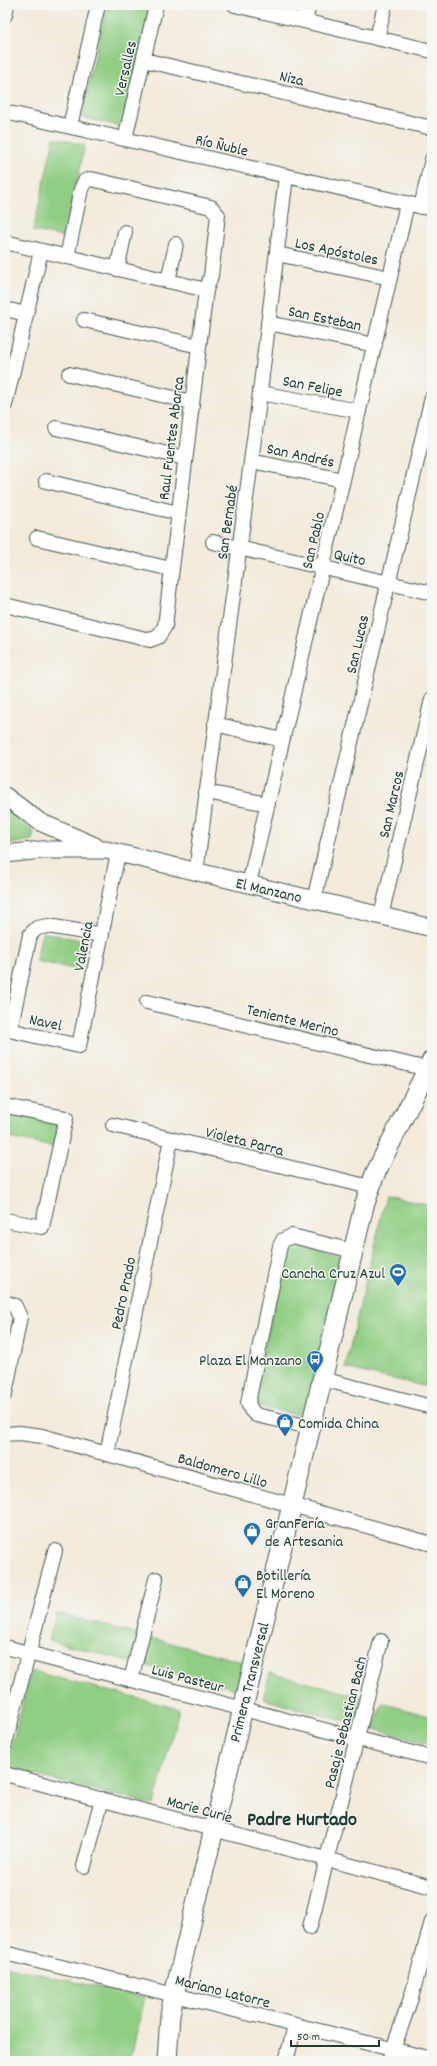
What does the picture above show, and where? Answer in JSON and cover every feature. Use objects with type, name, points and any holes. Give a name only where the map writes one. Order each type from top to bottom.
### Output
[{"type":"main road","name":"Primera Transversal","points":[[167,2061],[170,2015],[174,1995],[353,1251],[370,1187],[431,1066]]},
{"type":"street","points":[[5,15],[7,5]]},
{"type":"street","points":[[70,126],[98,5]]},
{"type":"street","name":"Versalles","points":[[125,139],[156,5]]},
{"type":"street","points":[[235,5],[432,51]]},
{"type":"street","points":[[305,21],[309,5]]},
{"type":"street","points":[[377,38],[385,5]]},
{"type":"street","name":"Niza","points":[[144,60],[432,128]]},
{"type":"street","name":"Río Ñuble","points":[[5,112],[420,206]]},
{"type":"street","name":"San Pablo","points":[[249,884],[390,278],[420,206],[432,159]]},
{"type":"street","name":"San Bernabé","points":[[196,872],[240,548],[286,176]]},
{"type":"street","name":"Raul Fuentes Abarca","points":[[5,605],[144,639],[154,639],[161,634],[164,626],[206,290],[211,276],[218,219],[214,209],[94,179],[88,180],[83,184],[67,257]]},
{"type":"street","points":[[117,269],[125,232]]},
{"type":"street","points":[[5,242],[206,290]]},
{"type":"street","points":[[168,281],[176,244]]},
{"type":"street","points":[[5,405],[8,376],[26,314],[41,250]]},
{"type":"street","name":"Los Apóstoles","points":[[277,254],[390,278]]},
{"type":"street","points":[[5,309],[26,314]]},
{"type":"street","points":[[84,320],[199,346]]},
{"type":"street","name":"San Esteban","points":[[268,323],[375,345]]},
{"type":"street","points":[[69,374],[192,402]]},
{"type":"street","name":"San Felipe","points":[[260,393],[359,412]]},
{"type":"street","name":"San Lucas","points":[[314,900],[432,396]]},
{"type":"street","points":[[56,428],[185,458]]},
{"type":"street","name":"San Andrés","points":[[251,461],[343,480]]},
{"type":"street","points":[[46,482],[178,513]]},
{"type":"street","points":[[37,538],[171,569]]},
{"type":"street","name":"Quito","points":[[213,542],[432,593]]},
{"type":"street","name":"San Marcos","points":[[381,916],[432,699]]},
{"type":"street","points":[[216,724],[282,740]]},
{"type":"street","points":[[206,792],[268,804]]},
{"type":"street","name":"El Manzano","points":[[5,796],[46,825],[112,852],[432,928]]},
{"type":"street","points":[[42,850],[46,836],[46,825]]},
{"type":"street","name":"El Manzano","points":[[5,854],[42,850],[112,852]]},
{"type":"street","name":"Valencia","points":[[79,1046],[102,934],[112,852]]},
{"type":"street","points":[[7,1029],[30,935],[37,928],[48,926],[102,934]]},
{"type":"street","name":"Teniente Merino","points":[[147,1002],[431,1066]]},
{"type":"street","name":"Navel","points":[[7,1029],[79,1046]]},
{"type":"street","points":[[5,1106],[66,1118],[42,1227],[5,1220]]},
{"type":"street","name":"Violeta Parra","points":[[113,1125],[370,1187]]},
{"type":"street","name":"Pedro Prado","points":[[106,1454],[171,1139]]},
{"type":"street","points":[[310,1427],[256,1415],[251,1410],[248,1403],[280,1246],[283,1240],[292,1236],[353,1251]]},
{"type":"street","points":[[5,1302],[15,1306],[20,1317],[6,1379],[5,1394]]},
{"type":"street","points":[[322,1379],[432,1407]]},
{"type":"street","name":"Baldomero Lillo","points":[[5,1434],[31,1434],[432,1544]]},
{"type":"street","points":[[5,1744],[55,1551]]},
{"type":"street","points":[[132,1680],[156,1579]]},
{"type":"street","name":"Pasaje Sebastian Bach","points":[[310,1926],[381,1641]]},
{"type":"street","name":"Luis Pasteur","points":[[5,1647],[432,1758]]},
{"type":"street","name":"Marie Curie","points":[[5,1774],[432,1887]]},
{"type":"street","points":[[84,1866],[102,1799]]},
{"type":"street","points":[[391,2055],[411,1998],[432,1921]]},
{"type":"street","name":"Mariano Latorre","points":[[5,1953],[295,2026],[391,2055],[432,2059]]},
{"type":"street","points":[[286,2061],[295,2026]]},
{"type":"green space","points":[[107,5],[151,5],[123,127],[81,117]]},
{"type":"green space","points":[[54,138],[85,145],[65,237],[33,231]]},
{"type":"green space","points":[[5,806],[34,833],[32,840],[5,845]]},
{"type":"green space","points":[[42,932],[85,941],[79,970],[36,961]]},
{"type":"green space","points":[[6,1109],[59,1120],[53,1147],[5,1137]]},
{"type":"green space","name":"Cancha Cruz Azul","points":[[386,1196],[432,1206],[432,1388],[345,1368]]},
{"type":"green space","points":[[292,1244],[341,1257],[304,1416],[258,1407],[253,1399],[286,1250]]},
{"type":"green space","points":[[56,1613],[243,1662],[236,1689],[49,1640]]},
{"type":"green space","points":[[31,1671],[179,1709],[154,1805],[6,1768]]},
{"type":"green space","points":[[270,1673],[363,1697],[356,1724],[263,1699]]},
{"type":"green space","points":[[382,1703],[432,1717],[432,1745],[374,1729]]},
{"type":"green space","points":[[5,1966],[145,1998],[130,2061],[5,2061]]},
{"type":"place","name":"Cancha Cruz Azul","points":[[398,1287]]},
{"type":"place","name":"Plaza El Manzano","points":[[315,1374]]},
{"type":"place","name":"Comida China","points":[[285,1437]]},
{"type":"place","name":"GranFería de Artesania","points":[[252,1546]]},
{"type":"place","name":"Botillería El Moreno","points":[[243,1598]]},
{"type":"district","name":"Padre Hurtado","points":[[302,1818]]}]
